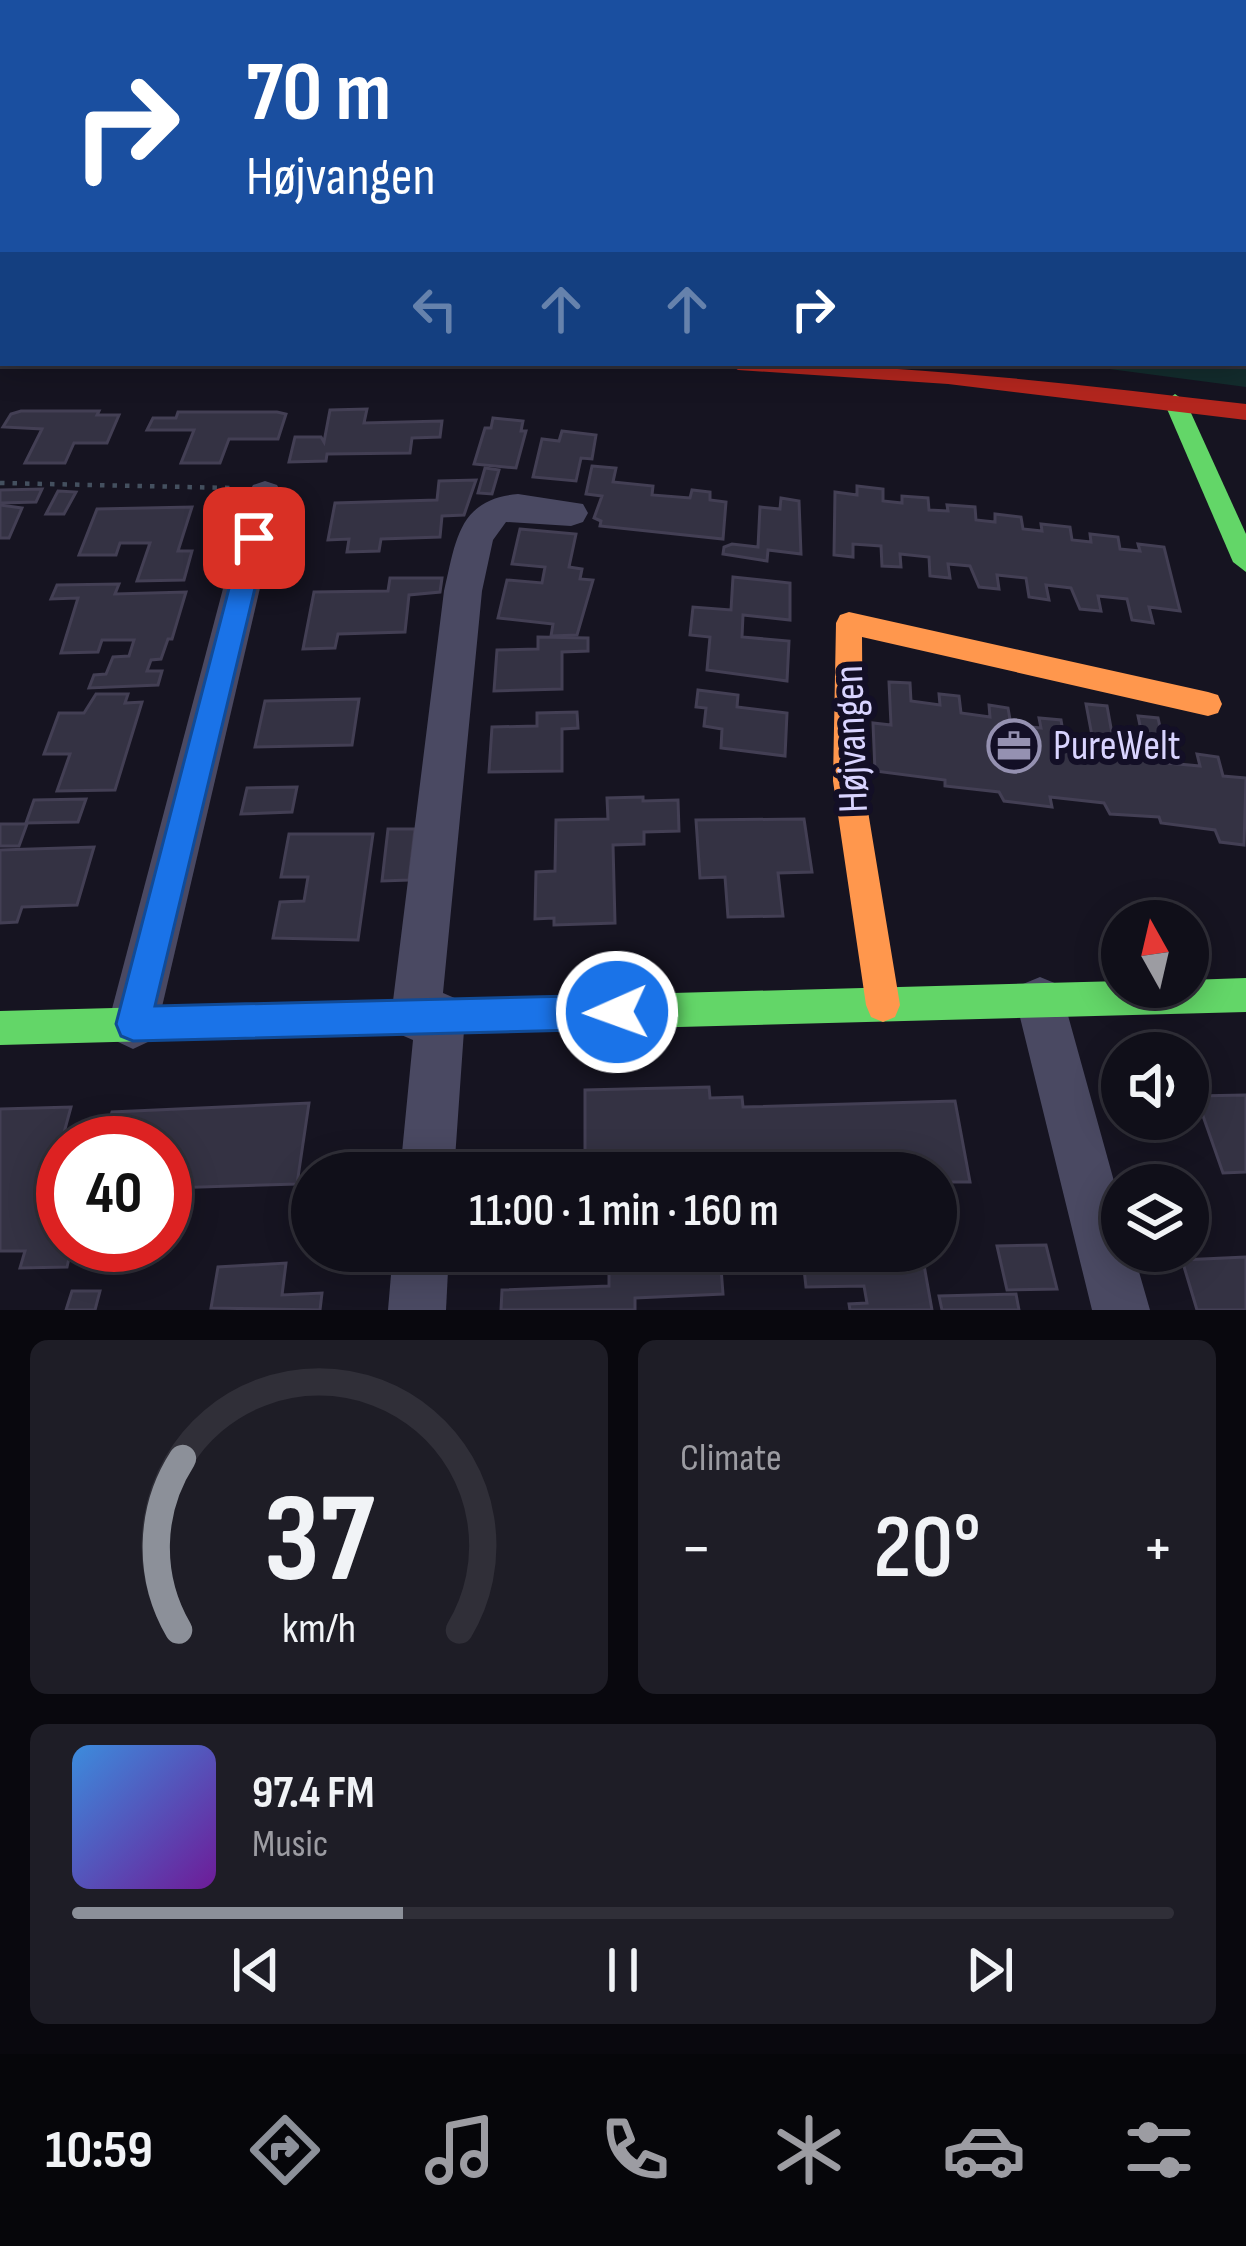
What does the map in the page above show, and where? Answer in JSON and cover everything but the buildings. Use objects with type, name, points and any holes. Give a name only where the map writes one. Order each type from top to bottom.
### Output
[{"type":"street","points":[[784,366],[948,377],[1246,412]]},
{"type":"street","points":[[1175,402],[1246,562]]},
{"type":"street","points":[[133,1024],[265,494]]},
{"type":"street","points":[[428,1152],[428,1017],[463,591],[476,528],[485,514],[509,504],[571,513]]},
{"type":"street","name":"Højvangen","points":[[883,1005],[848,781],[849,623],[1208,704]]},
{"type":"street","points":[[0,1028],[1246,995]]},
{"type":"street","points":[[1040,1001],[1121,1310]]},
{"type":"street","points":[[417,1310],[420,1272]]},
{"type":"path","points":[[0,483],[216,485],[265,494]]},
{"type":"green space","points":[[1087,366],[1246,366],[1246,387]]},
{"type":"traffic: fast","points":[[1175,402],[1246,562]]},
{"type":"traffic: fast","points":[[0,1028],[1246,995]]},
{"type":"traffic: slow","points":[[883,1005],[848,781],[849,623],[1208,704]]},
{"type":"traffic: jam","points":[[783,366],[948,377],[1246,412]]},
{"type":"place","name":"PureWelt","points":[[1014,746]]},
{"type":"route","points":[[254,538],[133,1024],[617,1012]]}]
